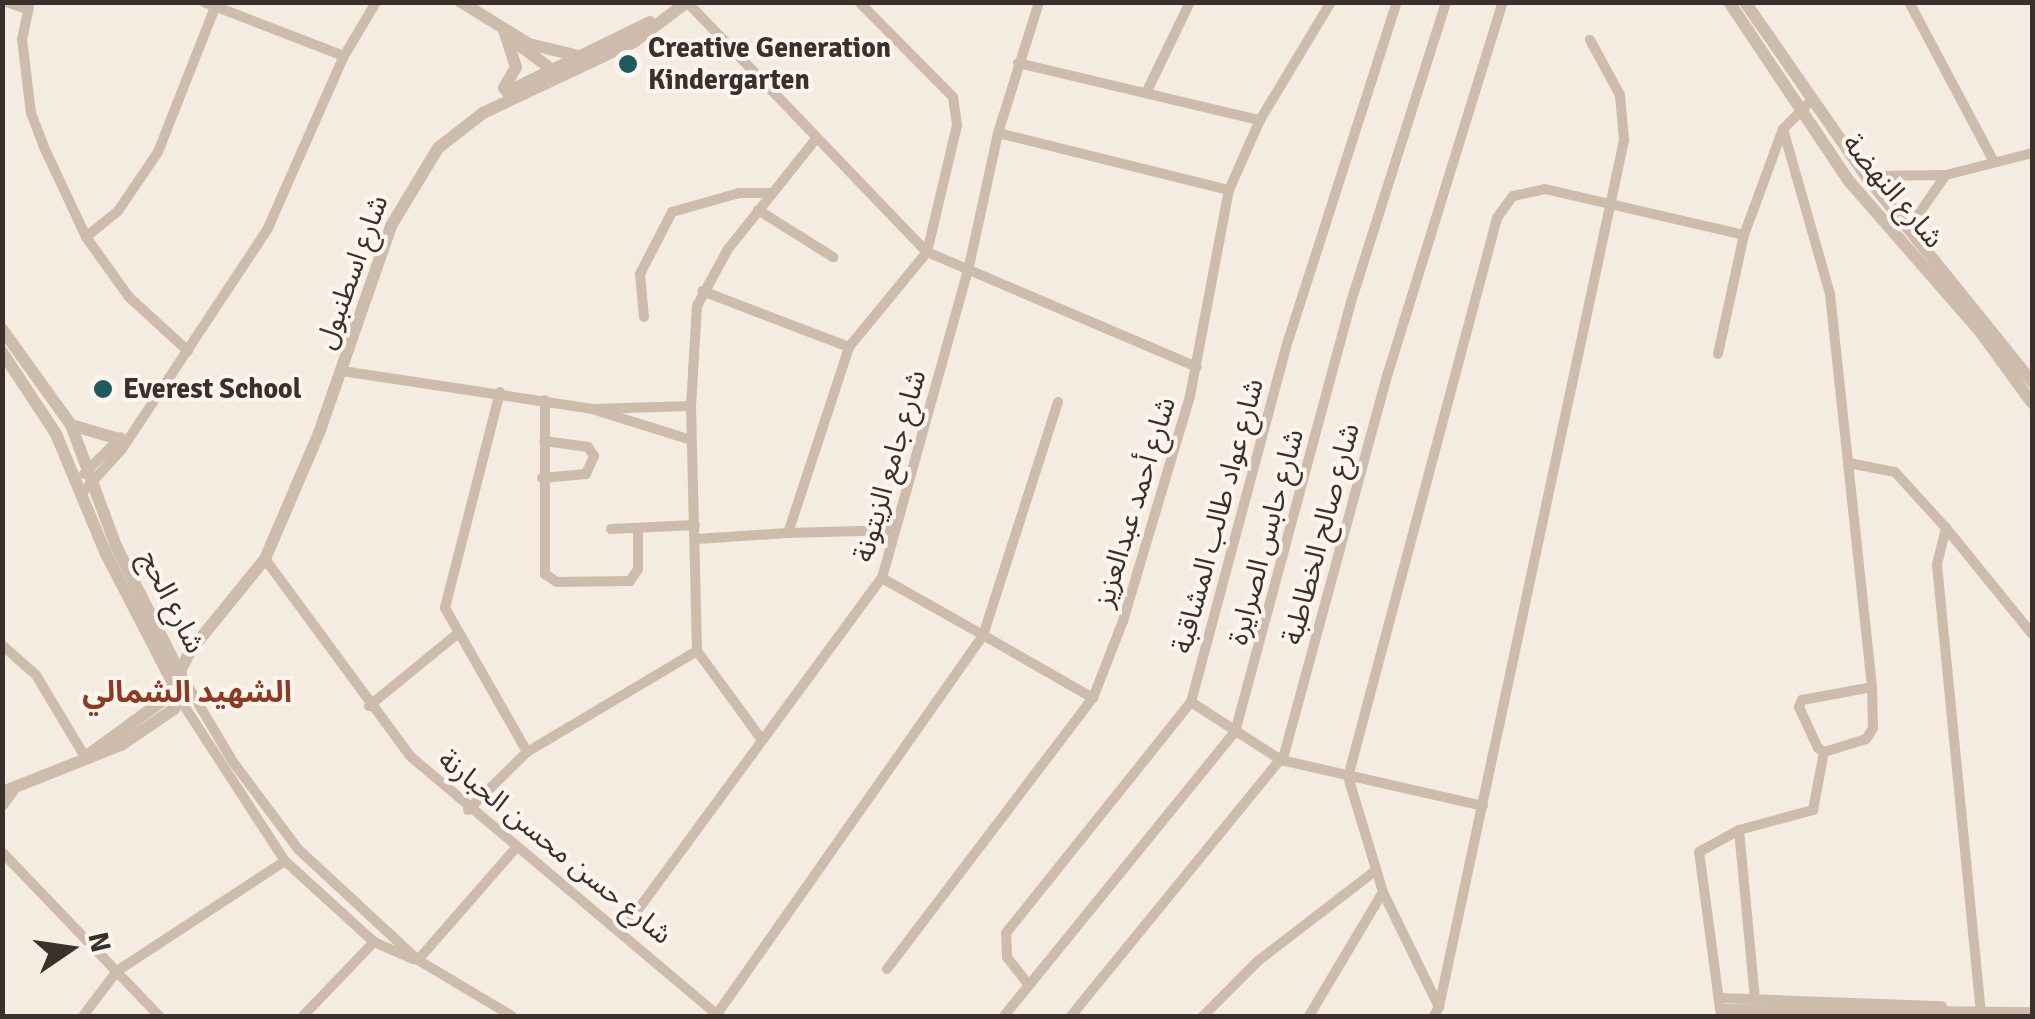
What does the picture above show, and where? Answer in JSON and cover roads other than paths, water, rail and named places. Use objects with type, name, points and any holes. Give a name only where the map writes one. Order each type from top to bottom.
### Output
[{"type":"street","points":[[7,2],[28,6],[22,39],[30,113],[86,236],[129,297],[188,351]]},
{"type":"street","points":[[80,487],[97,482],[125,435],[188,351],[268,228],[344,56],[376,2]]},
{"type":"street","points":[[461,2],[544,50],[576,56]]},
{"type":"street","points":[[687,2],[814,140],[927,252],[1196,367]]},
{"type":"street","name":"شارع اسطنبول","points":[[483,113],[634,42],[687,2]]},
{"type":"street","points":[[788,533],[849,346],[927,252],[956,106],[860,2]]},
{"type":"street","name":"شارع جامع الزيتونة","points":[[623,930],[882,578],[968,272],[998,134],[1040,2]]},
{"type":"street","points":[[1148,89],[1190,2]]},
{"type":"street","name":"شارع أحمد عبدالعزيز","points":[[887,969],[1093,698],[1141,565],[1196,367],[1228,190],[1260,120],[1331,2]]},
{"type":"street","name":"شارع عواد طالب المشاقبة","points":[[1028,984],[1004,950],[1009,927],[1191,702],[1288,341],[1397,2]]},
{"type":"street","name":"شارع حابس الصرايرة","points":[[1004,1016],[1235,732],[1350,304],[1446,2]]},
{"type":"street","name":"شارع صالح الخطاطبة","points":[[1071,1016],[1282,760],[1388,374],[1503,2]]},
{"type":"street","name":"شارع النهضة","points":[[1730,2],[1795,110],[2032,403]]},
{"type":"street","name":"شارع النهضة","points":[[1746,2],[1866,176],[2032,382]]},
{"type":"street","points":[[1909,2],[1994,162]]},
{"type":"street","points":[[86,236],[118,211],[158,152],[210,5],[344,56]]},
{"type":"street","name":"شارع اسطنبول","points":[[2,805],[7,792],[134,738],[179,688],[192,650],[265,558],[342,371],[401,204],[438,148],[547,68],[672,14]]},
{"type":"street","points":[[504,29],[547,68],[568,71]]},
{"type":"street","points":[[483,113],[516,67],[504,29]]},
{"type":"street","points":[[1436,1012],[1483,806],[1626,116],[1590,40]]},
{"type":"street","points":[[1018,63],[1148,89],[1260,120]]},
{"type":"street","points":[[1718,354],[1744,235],[1783,129],[1795,110],[1811,101]]},
{"type":"street","points":[[1783,129],[1830,294],[1872,687],[1870,734],[1824,752]]},
{"type":"street","points":[[998,134],[1228,190]]},
{"type":"street","points":[[762,740],[698,651],[691,406],[702,290],[814,140]]},
{"type":"street","points":[[1866,176],[1946,175],[2032,153]]},
{"type":"street","points":[[1920,239],[1916,218],[1946,175]]},
{"type":"street","points":[[1436,1012],[1375,872],[1348,777],[1497,218],[1526,189],[1744,235]]},
{"type":"street","points":[[644,317],[640,274],[672,212],[739,193],[771,193]]},
{"type":"street","points":[[758,210],[833,257]]},
{"type":"street","points":[[702,290],[849,346]]},
{"type":"street","name":"شارع الحج","points":[[2,329],[71,426],[97,482],[116,546],[179,688],[266,811],[336,888],[418,960]]},
{"type":"street","name":"شارع الحج","points":[[2,352],[43,412],[179,688],[285,861],[374,942],[418,960],[507,1015]]},
{"type":"street","points":[[342,371],[592,409],[691,440]]},
{"type":"street","points":[[500,392],[446,593],[456,635],[527,752]]},
{"type":"street","points":[[545,400],[542,478],[550,580],[630,581],[638,570],[638,528]]},
{"type":"street","points":[[718,1015],[983,635],[1058,402]]},
{"type":"street","points":[[592,409],[691,406]]},
{"type":"street","points":[[71,426],[125,435]]},
{"type":"street","points":[[80,487],[91,468],[125,435]]},
{"type":"street","points":[[542,478],[586,474],[594,456],[588,447],[544,441]]},
{"type":"street","points":[[1848,463],[1895,472],[2032,634]]},
{"type":"street","points":[[612,528],[695,524]]},
{"type":"street","points":[[1946,528],[1937,565],[1980,1007]]},
{"type":"street","points":[[696,540],[895,530]]},
{"type":"street","name":"شارع حسن محسن الحبارنة","points":[[265,558],[369,706],[468,810],[623,930],[718,1015]]},
{"type":"street","points":[[882,578],[1093,698]]},
{"type":"street","points":[[369,706],[456,635]]},
{"type":"street","points":[[2,645],[36,676],[86,758]]},
{"type":"street","points":[[468,810],[527,752],[698,651]]},
{"type":"street","points":[[1824,752],[1808,733],[1802,700],[1872,687]]},
{"type":"street","points":[[1191,702],[1282,760],[1483,806]]},
{"type":"street","points":[[1720,1008],[1699,852],[1739,830],[1813,810],[1824,752]]},
{"type":"street","points":[[1739,830],[1755,998]]},
{"type":"street","points":[[418,960],[515,849]]},
{"type":"street","points":[[2,852],[159,1016]]},
{"type":"street","points":[[83,1016],[117,972],[285,861]]},
{"type":"street","points":[[1203,1016],[1258,961],[1375,872]]},
{"type":"street","points":[[1309,1016],[1383,892]]},
{"type":"street","points":[[304,1016],[374,942]]},
{"type":"street","points":[[1720,1008],[1755,998],[1839,1004]]},
{"type":"street","points":[[1862,1004],[1935,1014],[1958,1008]]},
{"type":"street","points":[[1720,1008],[1862,1004],[2032,1012]]},
{"type":"place","name":"Creative Generation Kindergarten","points":[[628,64]]},
{"type":"place","name":"Everest School","points":[[103,389]]},
{"type":"district","name":"الشهيد الشمالي","points":[[187,693]]}]
